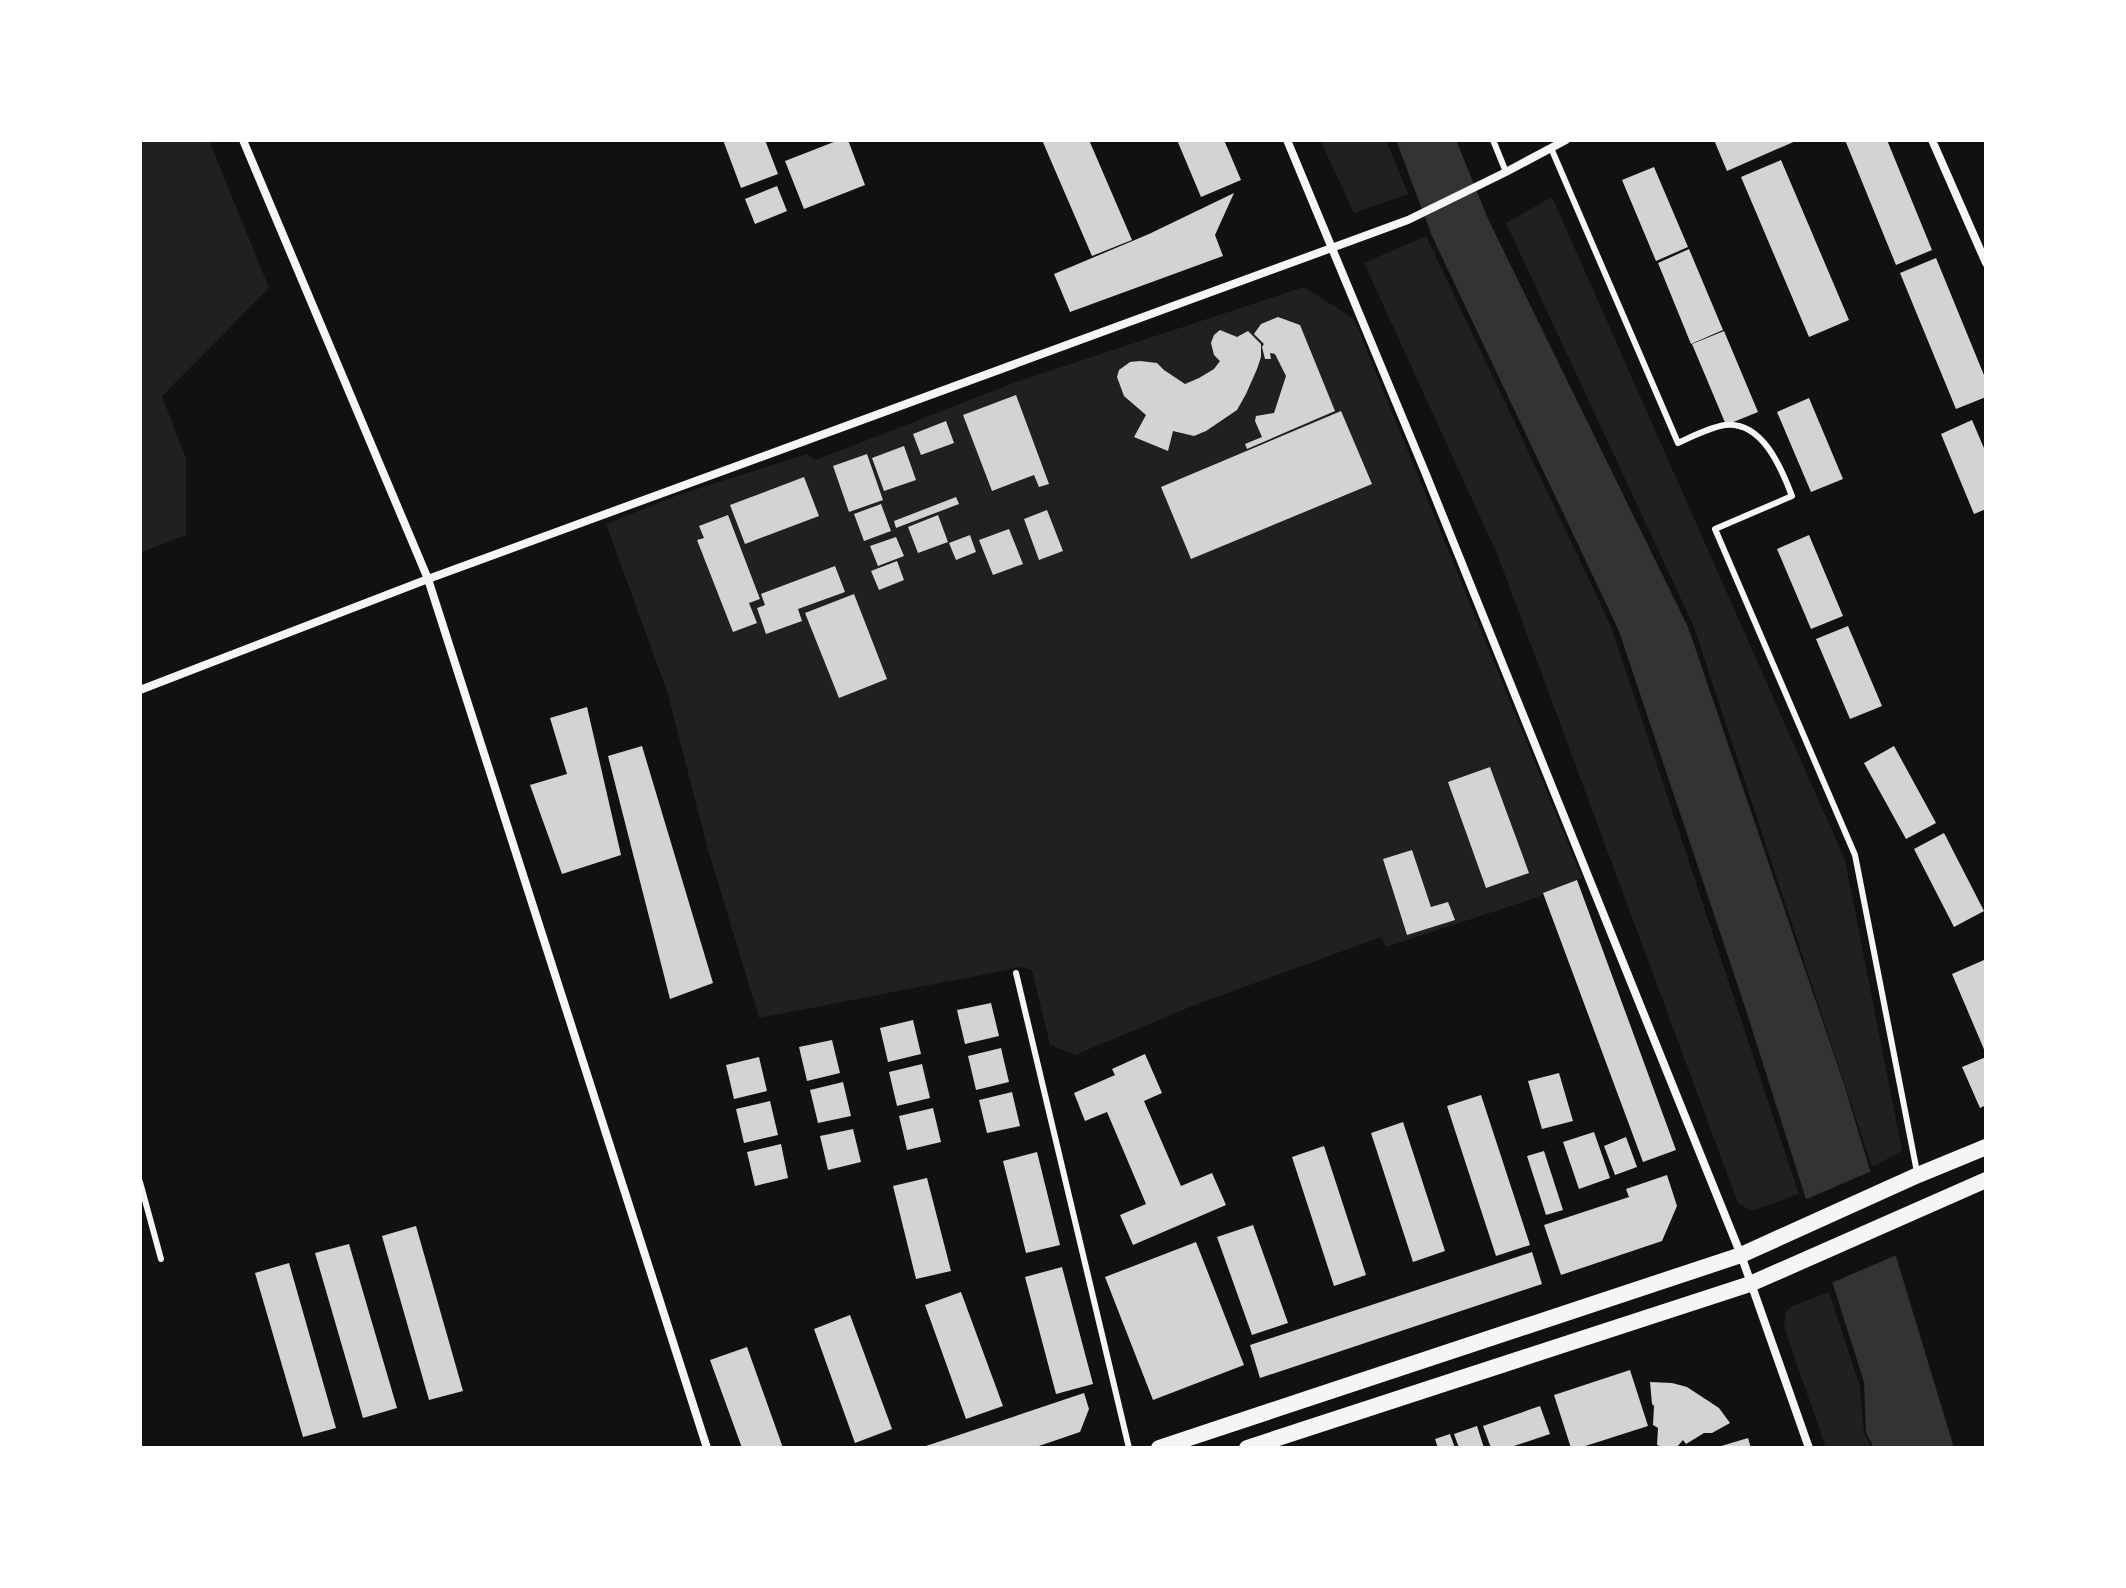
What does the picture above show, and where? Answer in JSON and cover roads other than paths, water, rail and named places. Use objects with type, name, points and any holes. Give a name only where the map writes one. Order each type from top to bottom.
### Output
[{"type":"main road","points":[[1159,1448],[1741,1255],[1986,1147]]},
{"type":"main road","points":[[1247,1448],[1750,1284],[1986,1180]]},
{"type":"street","points":[[243,140],[428,579],[707,1448]]},
{"type":"street","points":[[1287,140],[1741,1255],[1809,1448]]},
{"type":"street","points":[[140,690],[428,579],[1408,220],[1566,140]]},
{"type":"street","points":[[1932,140],[1986,263]]},
{"type":"lane","points":[[1493,140],[1506,172]]},
{"type":"lane","points":[[1551,148],[1678,443],[1724,425],[1741,425],[1753,431],[1769,450],[1792,496],[1715,529],[1855,855],[1918,1175]]},
{"type":"lane","points":[[1016,973],[1129,1448]]},
{"type":"lane","points":[[140,1182],[161,1259]]}]
